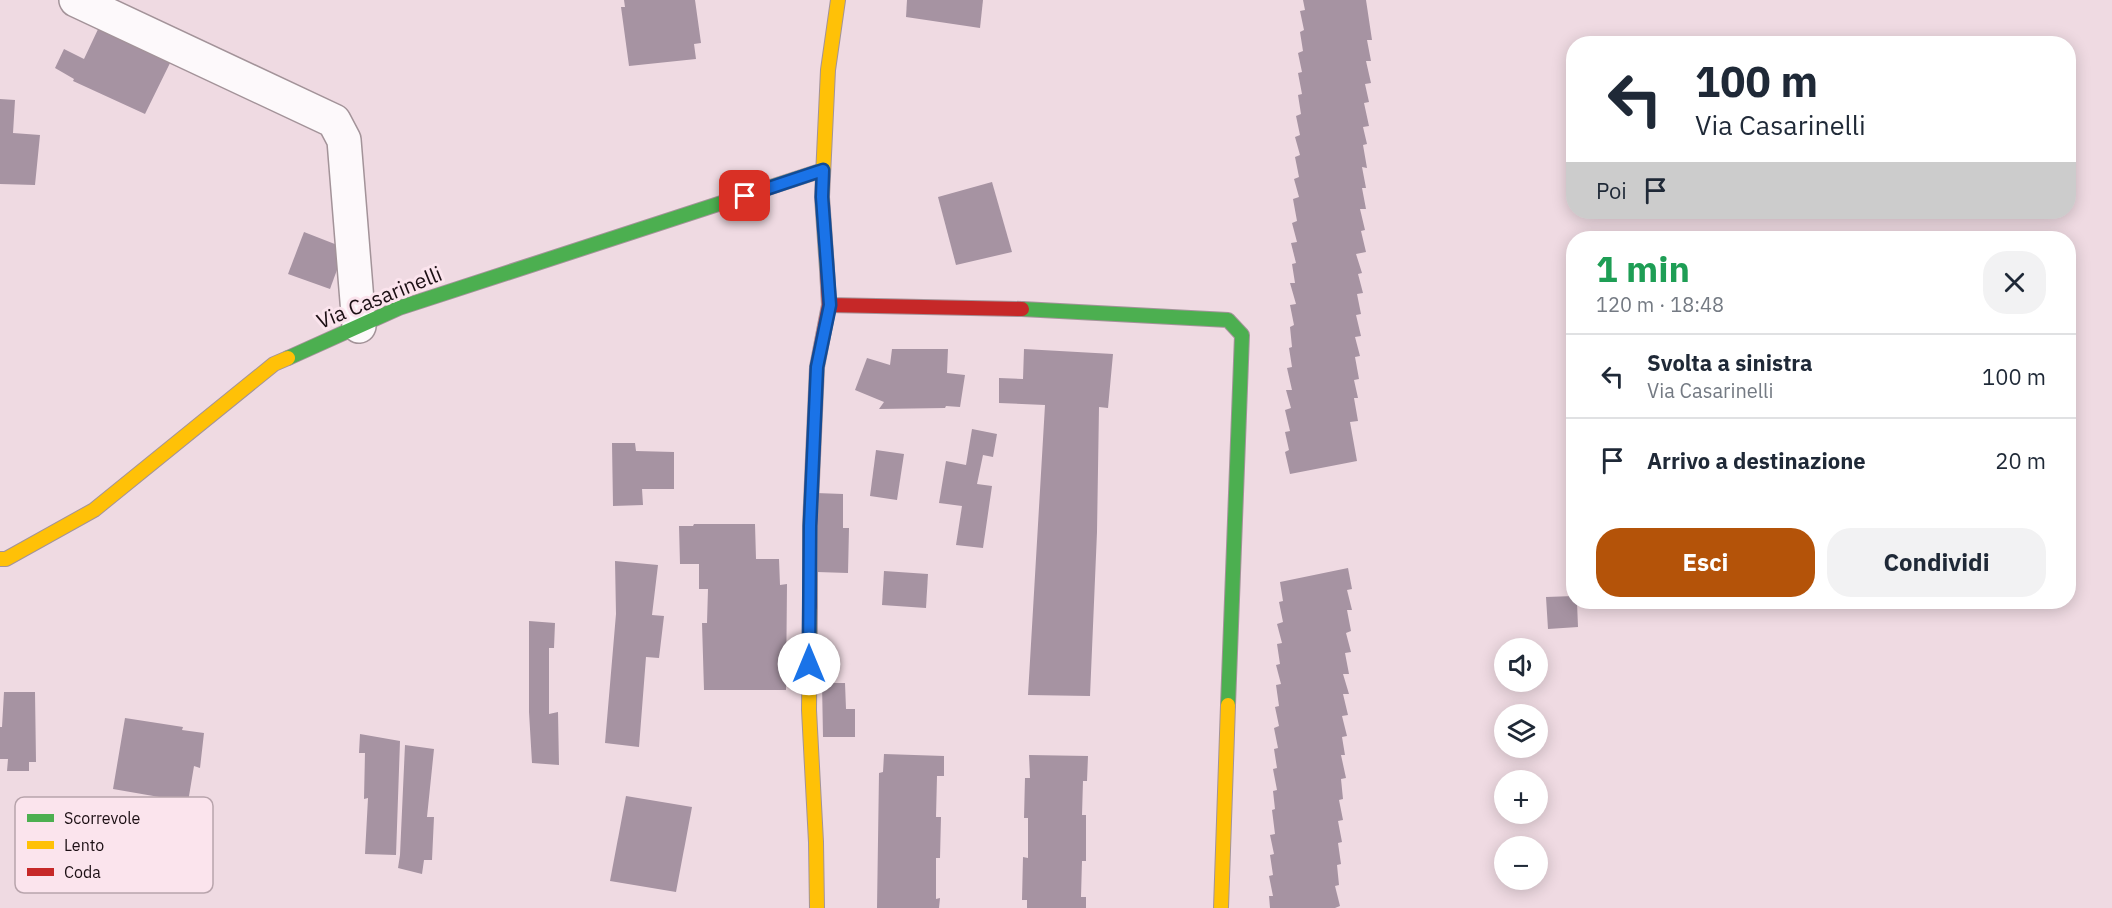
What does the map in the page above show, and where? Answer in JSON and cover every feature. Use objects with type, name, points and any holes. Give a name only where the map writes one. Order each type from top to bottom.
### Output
[{"type":"street","points":[[76,0],[334,121],[344,140],[359,326]]},
{"type":"street","points":[[817,908],[809,710],[810,526],[817,367],[830,305],[822,197],[828,70],[838,0]]},
{"type":"street","name":"Via Casarinelli","points":[[0,559],[6,559],[94,510],[274,364],[399,308],[823,170]]},
{"type":"street","points":[[830,305],[1016,309],[1228,320],[1242,335],[1221,908]]},
{"type":"building","points":[[624,0],[695,0],[701,43],[694,44],[696,59],[629,66],[621,7],[625,7]]},
{"type":"building","points":[[907,0],[983,0],[980,28],[906,17]]},
{"type":"building","points":[[1303,0],[1366,0],[1372,40],[1367,40],[1371,61],[1366,61],[1371,83],[1365,84],[1369,102],[1364,103],[1369,126],[1363,127],[1367,144],[1363,145],[1367,168],[1362,167],[1366,188],[1362,188],[1366,209],[1360,209],[1365,230],[1361,231],[1366,252],[1356,254],[1362,273],[1358,274],[1363,293],[1357,294],[1361,314],[1356,315],[1361,336],[1355,337],[1360,356],[1355,357],[1359,379],[1354,380],[1358,398],[1354,398],[1358,421],[1350,422],[1357,461],[1290,474],[1285,452],[1289,450],[1285,432],[1290,431],[1285,410],[1291,408],[1286,390],[1292,390],[1287,368],[1292,367],[1289,348],[1292,347],[1290,327],[1294,325],[1290,305],[1296,304],[1290,283],[1295,283],[1292,264],[1296,263],[1291,243],[1297,242],[1292,223],[1297,221],[1293,199],[1299,197],[1294,179],[1299,177],[1295,157],[1300,155],[1295,137],[1300,135],[1296,116],[1301,114],[1298,95],[1302,94],[1298,73],[1302,72],[1298,53],[1303,51],[1300,32],[1304,30],[1300,11],[1305,10]]},
{"type":"building","points":[[100,25],[171,61],[145,114],[73,81],[74,79],[55,68],[64,49],[84,59]]},
{"type":"building","points":[[0,99],[15,100],[13,133],[40,135],[35,185],[0,184]]},
{"type":"building","points":[[992,182],[1012,252],[956,265],[938,197]]},
{"type":"building","points":[[304,232],[345,248],[330,289],[288,274]]},
{"type":"building","points":[[892,349],[948,349],[947,373],[965,375],[960,407],[879,409],[884,402],[855,390],[867,358],[890,365]]},
{"type":"building","points":[[1024,349],[1113,354],[1108,408],[1099,407],[1097,532],[1090,696],[1028,695],[1045,405],[999,403],[999,378],[1023,379]]},
{"type":"building","points":[[972,429],[997,434],[993,457],[983,455],[977,484],[992,486],[983,548],[956,545],[962,506],[939,503],[946,461],[966,465]]},
{"type":"building","points":[[612,443],[635,443],[636,451],[674,452],[674,489],[642,489],[643,505],[613,506]]},
{"type":"building","points":[[876,450],[904,454],[897,500],[870,496]]},
{"type":"building","points":[[816,493],[843,494],[843,528],[849,528],[848,573],[817,572]]},
{"type":"building","points":[[694,524],[755,524],[756,559],[779,559],[780,585],[787,584],[786,690],[704,690],[702,623],[707,623],[708,589],[699,589],[699,564],[680,564],[679,526],[693,526]]},
{"type":"building","points":[[615,561],[658,565],[652,615],[664,616],[659,658],[646,657],[639,747],[605,743],[616,614]]},
{"type":"building","points":[[1348,568],[1352,589],[1347,590],[1352,610],[1347,610],[1351,631],[1346,633],[1351,652],[1345,653],[1349,674],[1343,674],[1349,694],[1343,694],[1348,715],[1342,716],[1347,736],[1342,737],[1345,755],[1341,755],[1346,778],[1341,779],[1343,799],[1339,800],[1343,820],[1338,821],[1342,842],[1338,843],[1341,864],[1337,865],[1339,885],[1335,886],[1340,906],[1335,908],[1270,908],[1269,896],[1273,896],[1269,876],[1273,875],[1270,855],[1274,854],[1270,835],[1275,834],[1272,810],[1275,809],[1273,791],[1277,790],[1273,769],[1277,768],[1274,749],[1278,748],[1274,728],[1279,726],[1275,707],[1279,706],[1276,685],[1281,684],[1276,665],[1280,664],[1277,644],[1282,643],[1277,624],[1283,622],[1279,602],[1283,601],[1280,582]]},
{"type":"building","points":[[884,571],[928,574],[926,608],[882,605]]},
{"type":"building","points":[[1566,596],[1566,609],[1577,609],[1578,627],[1548,629],[1546,597]]},
{"type":"building","points":[[529,621],[555,623],[554,648],[549,648],[549,714],[558,712],[559,765],[532,763],[529,712]]},
{"type":"building","points":[[822,683],[845,683],[846,709],[855,709],[855,737],[823,737]]},
{"type":"building","points":[[4,692],[35,692],[36,762],[29,762],[29,771],[7,771],[8,759],[0,759],[0,727],[2,727]]},
{"type":"building","points":[[125,718],[183,727],[182,730],[204,733],[200,768],[194,766],[189,797],[159,797],[113,789]]},
{"type":"building","points":[[360,734],[400,741],[396,855],[365,854],[368,798],[364,799],[365,753],[359,753]]},
{"type":"building","points":[[405,745],[434,749],[427,817],[434,817],[432,860],[424,860],[422,874],[398,868]]},
{"type":"building","points":[[884,754],[944,756],[944,776],[937,776],[936,817],[941,817],[940,858],[936,858],[936,899],[940,898],[939,908],[877,908],[879,773],[883,772]]},
{"type":"building","points":[[1029,755],[1088,756],[1087,781],[1083,781],[1082,815],[1086,815],[1086,861],[1082,861],[1081,897],[1086,897],[1086,908],[1027,908],[1027,900],[1022,900],[1023,857],[1028,858],[1028,818],[1024,818],[1025,778],[1030,778]]},
{"type":"building","points":[[626,796],[692,807],[676,892],[610,881]]},
{"type":"traffic: fast","points":[[288,358],[399,308],[823,170]]},
{"type":"traffic: fast","points":[[1022,309],[1228,320],[1242,335],[1228,705]]},
{"type":"traffic: slow","points":[[827,269],[822,197],[828,70],[838,0]]},
{"type":"traffic: slow","points":[[0,559],[6,559],[94,510],[274,364],[288,358]]},
{"type":"traffic: slow","points":[[810,606],[809,710],[817,908]]},
{"type":"traffic: slow","points":[[1221,908],[1228,705]]},
{"type":"traffic: jam","points":[[827,269],[829,305],[1022,309]]},
{"type":"traffic: jam","points":[[810,606],[810,526],[817,367],[829,305]]},
{"type":"route","points":[[745,196],[823,170],[822,197],[830,305],[817,367],[810,526],[809,664]]}]
